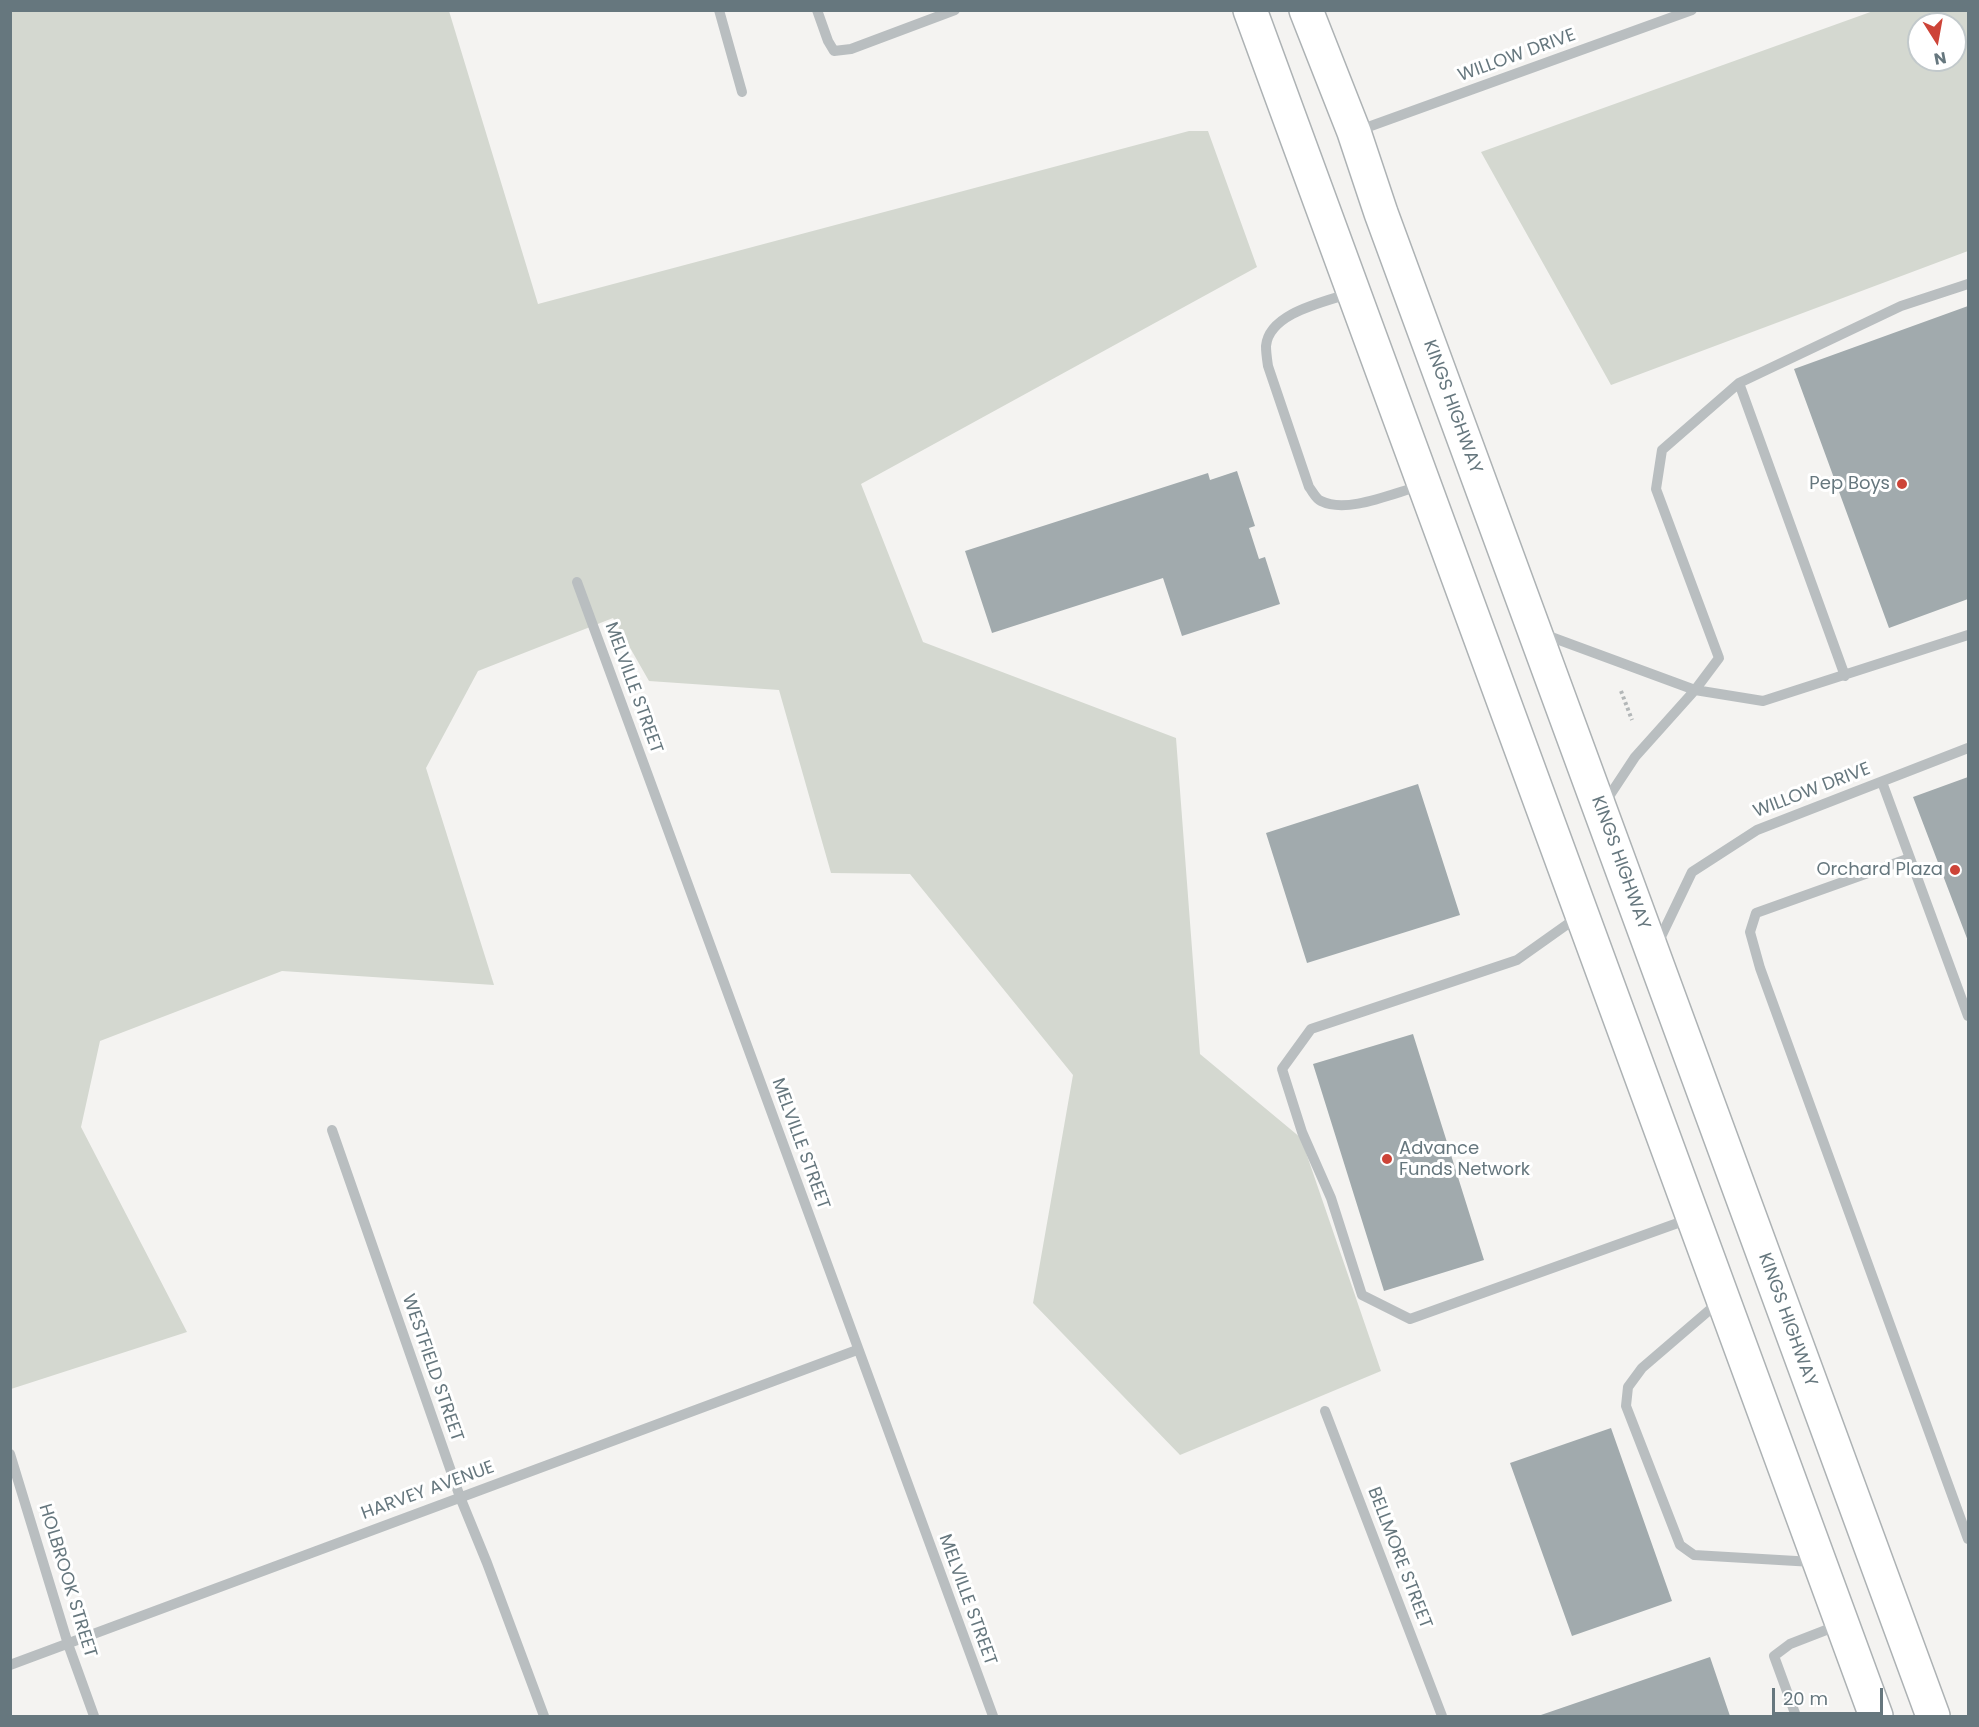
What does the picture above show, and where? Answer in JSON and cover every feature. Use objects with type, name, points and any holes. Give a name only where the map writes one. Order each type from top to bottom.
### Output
[{"type":"main road","points":[[1250,10],[1842,1624],[1871,1713]]},
{"type":"main road","name":"KINGS HIGHWAY","points":[[1306,10],[1354,132],[1389,235],[1933,1716]]},
{"type":"street","points":[[720,10],[742,92]]},
{"type":"street","points":[[817,10],[834,51],[851,50],[955,10]]},
{"type":"street","name":"WILLOW DRIVE","points":[[1354,132],[1692,10]]},
{"type":"street","points":[[1600,811],[1635,757],[1695,690],[1719,658],[1656,489],[1662,450],[1739,383],[1900,306],[1968,284]]},
{"type":"street","points":[[1354,291],[1294,312],[1274,326],[1266,345],[1268,366],[1273,383],[1309,487],[1319,501],[1336,506],[1355,504],[1425,484]]},
{"type":"street","points":[[1739,383],[1845,676]]},
{"type":"street","name":"MELVILLE STREET","points":[[577,582],[993,1716]]},
{"type":"street","points":[[1534,630],[1695,690],[1763,701],[1968,635]]},
{"type":"street","name":"WILLOW DRIVE","points":[[1653,953],[1692,872],[1757,830],[1968,748]]},
{"type":"street","points":[[1882,782],[1968,1016]]},
{"type":"street","points":[[1910,858],[1756,913],[1750,932],[1781,1029],[1968,1539]]},
{"type":"street","points":[[1581,914],[1517,960],[1311,1029],[1282,1069],[1302,1132],[1331,1198],[1362,1295],[1410,1318],[1693,1218]]},
{"type":"street","name":"WESTFIELD STREET","points":[[332,1130],[460,1497],[544,1716]]},
{"type":"street","points":[[1723,1298],[1642,1368],[1628,1387],[1626,1406],[1680,1545],[1694,1555],[1819,1562]]},
{"type":"street","name":"HARVEY AVENUE","points":[[10,1665],[857,1350]]},
{"type":"street","name":"BELLMORE STREET","points":[[1325,1411],[1442,1716]]},
{"type":"street","name":"HOLBROOK STREET","points":[[10,1454],[68,1644],[94,1716]]},
{"type":"street","points":[[1796,1716],[1774,1656],[1790,1644],[1842,1624]]},
{"type":"path","points":[[1621,690],[1632,720]]},
{"type":"shaded area","points":[[1876,10],[1968,11],[1968,251],[1611,385],[1481,152]]},
{"type":"shaded area","points":[[10,11],[449,11],[538,304],[1189,131],[1208,131],[1257,267],[861,484],[923,642],[1176,738],[1200,1054],[1301,1138],[1381,1371],[1180,1455],[1033,1303],[1073,1075],[910,874],[831,873],[779,690],[649,681],[613,618],[478,671],[426,768],[494,985],[282,971],[100,1041],[81,1127],[187,1332],[11,1389]]},
{"type":"building","name":"Pep Boys","points":[[1968,306],[1968,599],[1889,628],[1794,369]]},
{"type":"building","points":[[1237,471],[1255,526],[1249,528],[1259,559],[1265,557],[1280,604],[1182,636],[1163,578],[992,633],[965,551],[1208,473],[1210,480]]},
{"type":"building","name":"Orchard Plaza","points":[[1968,777],[1968,941],[1913,797]]},
{"type":"building","points":[[1418,784],[1460,915],[1307,963],[1266,833]]},
{"type":"building","points":[[1413,1034],[1484,1260],[1384,1291],[1313,1064]]},
{"type":"building","points":[[1611,1428],[1672,1601],[1572,1636],[1510,1463]]},
{"type":"building","points":[[1710,1657],[1730,1716],[1538,1716]]},
{"type":"place","name":"Pep Boys","points":[[1902,484]]},
{"type":"place","name":"Orchard Plaza","points":[[1955,870]]},
{"type":"place","name":"Advance Funds Network","points":[[1387,1159]]}]
